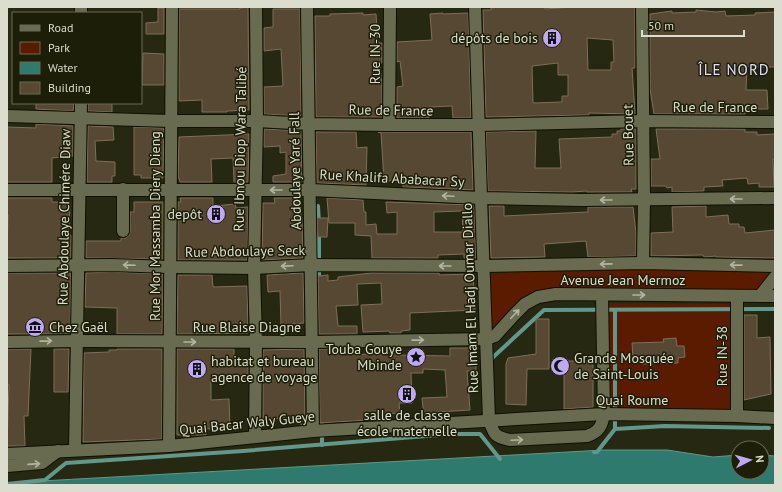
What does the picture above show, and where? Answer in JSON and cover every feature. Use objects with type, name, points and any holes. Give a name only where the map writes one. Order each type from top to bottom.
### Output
[{"type":"street","name":"Rue Mor Massamba Diery Dieng","points":[[169,446],[169,267],[172,7]]},
{"type":"street","name":"Rue Ibnou Diop Wara Talibé","points":[[255,436],[256,342],[254,268],[257,121],[256,7]]},
{"type":"street","name":"Abdoulaye Yaré Fall","points":[[307,7],[313,431]]},
{"type":"street","name":"Rue IN-30","points":[[389,125],[390,7]]},
{"type":"street","name":"Rue Imam El Hadj Oumar Diallo","points":[[475,7],[480,198],[487,339],[489,420]]},
{"type":"street","name":"Rue Bouet","points":[[642,7],[644,199],[643,263]]},
{"type":"street","name":"Rue Abdoulaye Chimére Diaw","points":[[75,450],[81,104]]},
{"type":"street","name":"Rue de France","points":[[7,116],[389,125],[479,125],[643,121],[775,122]]},
{"type":"street","points":[[123,189],[123,231]]},
{"type":"street","name":"Rue Khalifa Ababacar Sy","points":[[7,190],[310,190],[480,198],[582,200],[775,198]]},
{"type":"street","name":"Avenue Jean Mermoz","points":[[484,266],[643,263],[775,266]]},
{"type":"street","name":"Rue Abdoulaye Seck","points":[[7,266],[78,265],[254,268],[311,265],[484,266]]},
{"type":"street","points":[[760,296],[775,277]]},
{"type":"street","name":"Avenue Jean Mermoz","points":[[487,339],[495,336],[525,304],[538,297],[556,294],[775,296]]},
{"type":"street","points":[[489,420],[494,432],[500,438],[510,440],[587,436],[595,433],[602,426],[604,414],[602,295]]},
{"type":"street","name":"Rue IN-38","points":[[737,296],[737,416]]},
{"type":"street","name":"Rue Blaise Diagne","points":[[7,342],[312,342],[487,339]]},
{"type":"street","name":"Quai Roume","points":[[489,420],[604,414],[775,418]]},
{"type":"street","name":"Quai Bacar Waly Gueye","points":[[7,454],[169,446],[313,431],[489,420]]},
{"type":"street","points":[[7,466],[42,463],[58,451]]},
{"type":"green space","points":[[775,268],[775,291],[547,290],[537,292],[529,295],[514,306],[490,336],[488,269]]},
{"type":"green space","points":[[608,303],[731,304],[732,411],[608,407]]},
{"type":"water","points":[[604,450],[667,450],[713,457],[730,456],[730,480],[770,480],[770,456],[775,456],[775,485],[13,485],[41,481]]},
{"type":"building","points":[[248,7],[249,110],[202,112],[202,100],[179,101],[179,9],[240,9]]},
{"type":"building","points":[[545,7],[545,9],[573,7],[635,7],[635,68],[632,68],[635,114],[589,113],[589,115],[486,117],[483,10],[491,10],[491,8]],"holes":[[[587,38],[613,40],[614,62],[611,62],[611,70],[588,70]],[[558,63],[558,75],[568,75],[568,96],[562,96],[562,102],[533,103],[532,66]]]},
{"type":"building","points":[[158,8],[164,8],[164,34],[146,34],[146,23],[158,22]]},
{"type":"building","points":[[273,9],[300,9],[301,116],[264,114],[264,87],[283,86],[281,49],[264,51],[264,28],[273,27]]},
{"type":"building","points":[[696,10],[716,12],[725,11],[726,16],[755,15],[755,13],[775,12],[775,67],[747,67],[746,90],[767,90],[768,109],[745,109],[745,114],[654,114],[650,89],[650,14],[672,11],[672,13],[696,12]]},
{"type":"building","points":[[363,13],[363,15],[376,14],[378,43],[382,43],[382,63],[380,63],[382,117],[316,117],[315,16]]},
{"type":"building","points":[[468,13],[471,118],[453,118],[452,106],[429,107],[429,118],[397,118],[397,87],[403,86],[400,61],[397,62],[397,42],[432,40],[430,14]]},
{"type":"building","points":[[143,53],[164,54],[164,85],[142,85]]},
{"type":"building","points":[[36,104],[74,104],[73,111],[36,109]]},
{"type":"building","points":[[88,104],[112,104],[112,112],[88,111]]},
{"type":"building","points":[[36,124],[73,126],[73,156],[52,158],[52,182],[7,182],[7,127],[36,128]]},
{"type":"building","points":[[88,126],[113,127],[114,140],[95,141],[96,161],[115,162],[115,176],[112,176],[112,182],[87,182]]},
{"type":"building","points":[[134,127],[164,128],[163,178],[141,178],[141,175],[134,175]]},
{"type":"building","points":[[264,129],[301,131],[302,182],[273,182],[273,176],[286,174],[286,152],[280,153],[280,146],[264,147]]},
{"type":"building","points":[[621,129],[636,129],[636,189],[631,189],[632,192],[488,191],[486,132],[536,131],[535,168],[561,168],[559,139],[612,137],[612,134],[617,134],[617,131],[621,131]]},
{"type":"building","points":[[656,129],[745,129],[745,132],[757,132],[757,135],[775,134],[775,159],[773,159],[774,187],[759,187],[759,183],[748,184],[747,178],[722,180],[723,186],[704,187],[704,191],[672,192],[672,187],[667,188],[666,186],[651,186],[651,159],[660,159]]},
{"type":"building","points":[[316,132],[356,132],[357,148],[367,147],[366,185],[317,183]]},
{"type":"building","points":[[378,132],[471,132],[473,190],[403,187],[403,180],[384,181],[381,133]]},
{"type":"building","points":[[249,134],[248,182],[234,182],[233,158],[211,159],[212,182],[180,182],[178,178],[179,137]]},
{"type":"building","points":[[7,198],[52,198],[52,202],[70,202],[69,235],[71,235],[71,258],[7,258]]},
{"type":"building","points":[[180,198],[213,198],[213,206],[235,204],[236,208],[248,207],[247,260],[178,260],[178,202],[181,202]]},
{"type":"building","points":[[274,198],[300,198],[303,258],[262,260],[263,203],[275,203]]},
{"type":"building","points":[[327,198],[363,200],[364,212],[366,212],[366,225],[376,224],[377,234],[397,234],[397,212],[387,213],[386,202],[474,205],[476,258],[464,258],[464,254],[438,255],[438,258],[372,258],[371,236],[355,235],[355,223],[329,223]],"holes":[[[462,211],[463,232],[434,232],[434,212]]]},
{"type":"building","points":[[134,202],[163,202],[163,259],[86,258],[86,241],[121,241],[121,238],[126,238],[129,235],[130,212],[134,212]]},
{"type":"building","points":[[489,206],[504,206],[504,216],[588,212],[588,207],[633,207],[636,233],[636,256],[588,257],[586,241],[544,244],[545,257],[491,258]]},
{"type":"building","points":[[706,206],[706,217],[728,215],[729,224],[739,224],[739,227],[744,227],[745,233],[775,230],[775,258],[704,257],[703,255],[651,256],[651,233],[673,232],[672,207]]},
{"type":"building","points":[[317,218],[328,218],[327,237],[318,237]]},
{"type":"building","points":[[112,272],[163,274],[162,334],[117,334],[117,308],[85,307],[86,273]]},
{"type":"building","points":[[7,273],[71,273],[70,334],[7,334]]},
{"type":"building","points":[[303,273],[304,323],[281,325],[280,291],[268,292],[267,275]]},
{"type":"building","points":[[371,273],[439,273],[439,275],[473,274],[475,310],[410,313],[410,330],[401,331],[401,333],[390,333],[389,331],[363,332],[361,305],[382,304],[381,283],[357,284],[358,305],[336,306],[338,326],[357,326],[357,334],[319,334],[318,274],[319,276],[328,275],[328,281],[338,280],[338,277]]},
{"type":"building","points":[[178,275],[212,275],[213,287],[247,286],[248,333],[177,334]]},
{"type":"building","points":[[744,315],[757,315],[757,338],[770,337],[771,394],[744,400]]},
{"type":"building","points":[[536,319],[549,319],[549,369],[527,369],[526,405],[506,404],[506,364],[508,358],[536,354]]},
{"type":"building","points":[[676,338],[677,346],[684,346],[685,357],[678,358],[678,363],[641,364],[641,358],[633,358],[632,343],[664,342],[663,339]]},
{"type":"building","points":[[450,348],[476,348],[476,371],[467,371],[470,410],[438,412],[439,415],[424,417],[422,398],[447,397],[445,370],[423,369],[423,373],[411,373],[412,403],[399,403],[400,413],[383,414],[383,419],[320,423],[319,349],[357,349],[357,355],[397,351],[397,355],[450,356]]},
{"type":"building","points":[[7,349],[31,349],[28,416],[24,416],[25,446],[7,446],[9,385],[7,385]]},
{"type":"building","points":[[54,349],[69,349],[68,392],[54,392]]},
{"type":"building","points":[[162,349],[162,439],[83,442],[84,353],[109,352],[109,350]]},
{"type":"building","points":[[177,349],[234,349],[234,359],[248,359],[248,380],[234,380],[234,378],[211,379],[211,400],[229,399],[230,428],[206,429],[206,435],[177,435]]},
{"type":"building","points":[[304,349],[305,424],[301,425],[301,418],[263,419],[263,350]]},
{"type":"building","points":[[564,361],[593,361],[593,407],[564,409]]},
{"type":"waterway","points":[[318,206],[319,223]]},
{"type":"waterway","points":[[319,232],[319,281]]},
{"type":"waterway","points":[[490,360],[544,310],[775,309]]},
{"type":"waterway","points":[[615,310],[615,429]]},
{"type":"waterway","points":[[322,418],[322,445]]},
{"type":"waterway","points":[[594,452],[597,452],[615,429],[665,426],[769,428]]},
{"type":"waterway","points":[[7,484],[45,480],[66,463],[243,451],[451,434],[480,434],[500,459]]},
{"type":"place","name":"dépôts de bois","points":[[552,38]]},
{"type":"place","name":"depôt","points":[[216,214]]},
{"type":"place","name":"Chez Gaël","points":[[35,327]]},
{"type":"place","name":"Touba Gouye Mbinde","points":[[416,357]]},
{"type":"place","name":"Grande Mosquée de Saint-Louis","points":[[560,366]]},
{"type":"place","name":"habitat et bureau agence de voyage","points":[[197,369]]},
{"type":"place","name":"salle de classe école matetnelle","points":[[407,394]]},
{"type":"district","name":"ÎLE NORD","points":[[734,69]]}]
